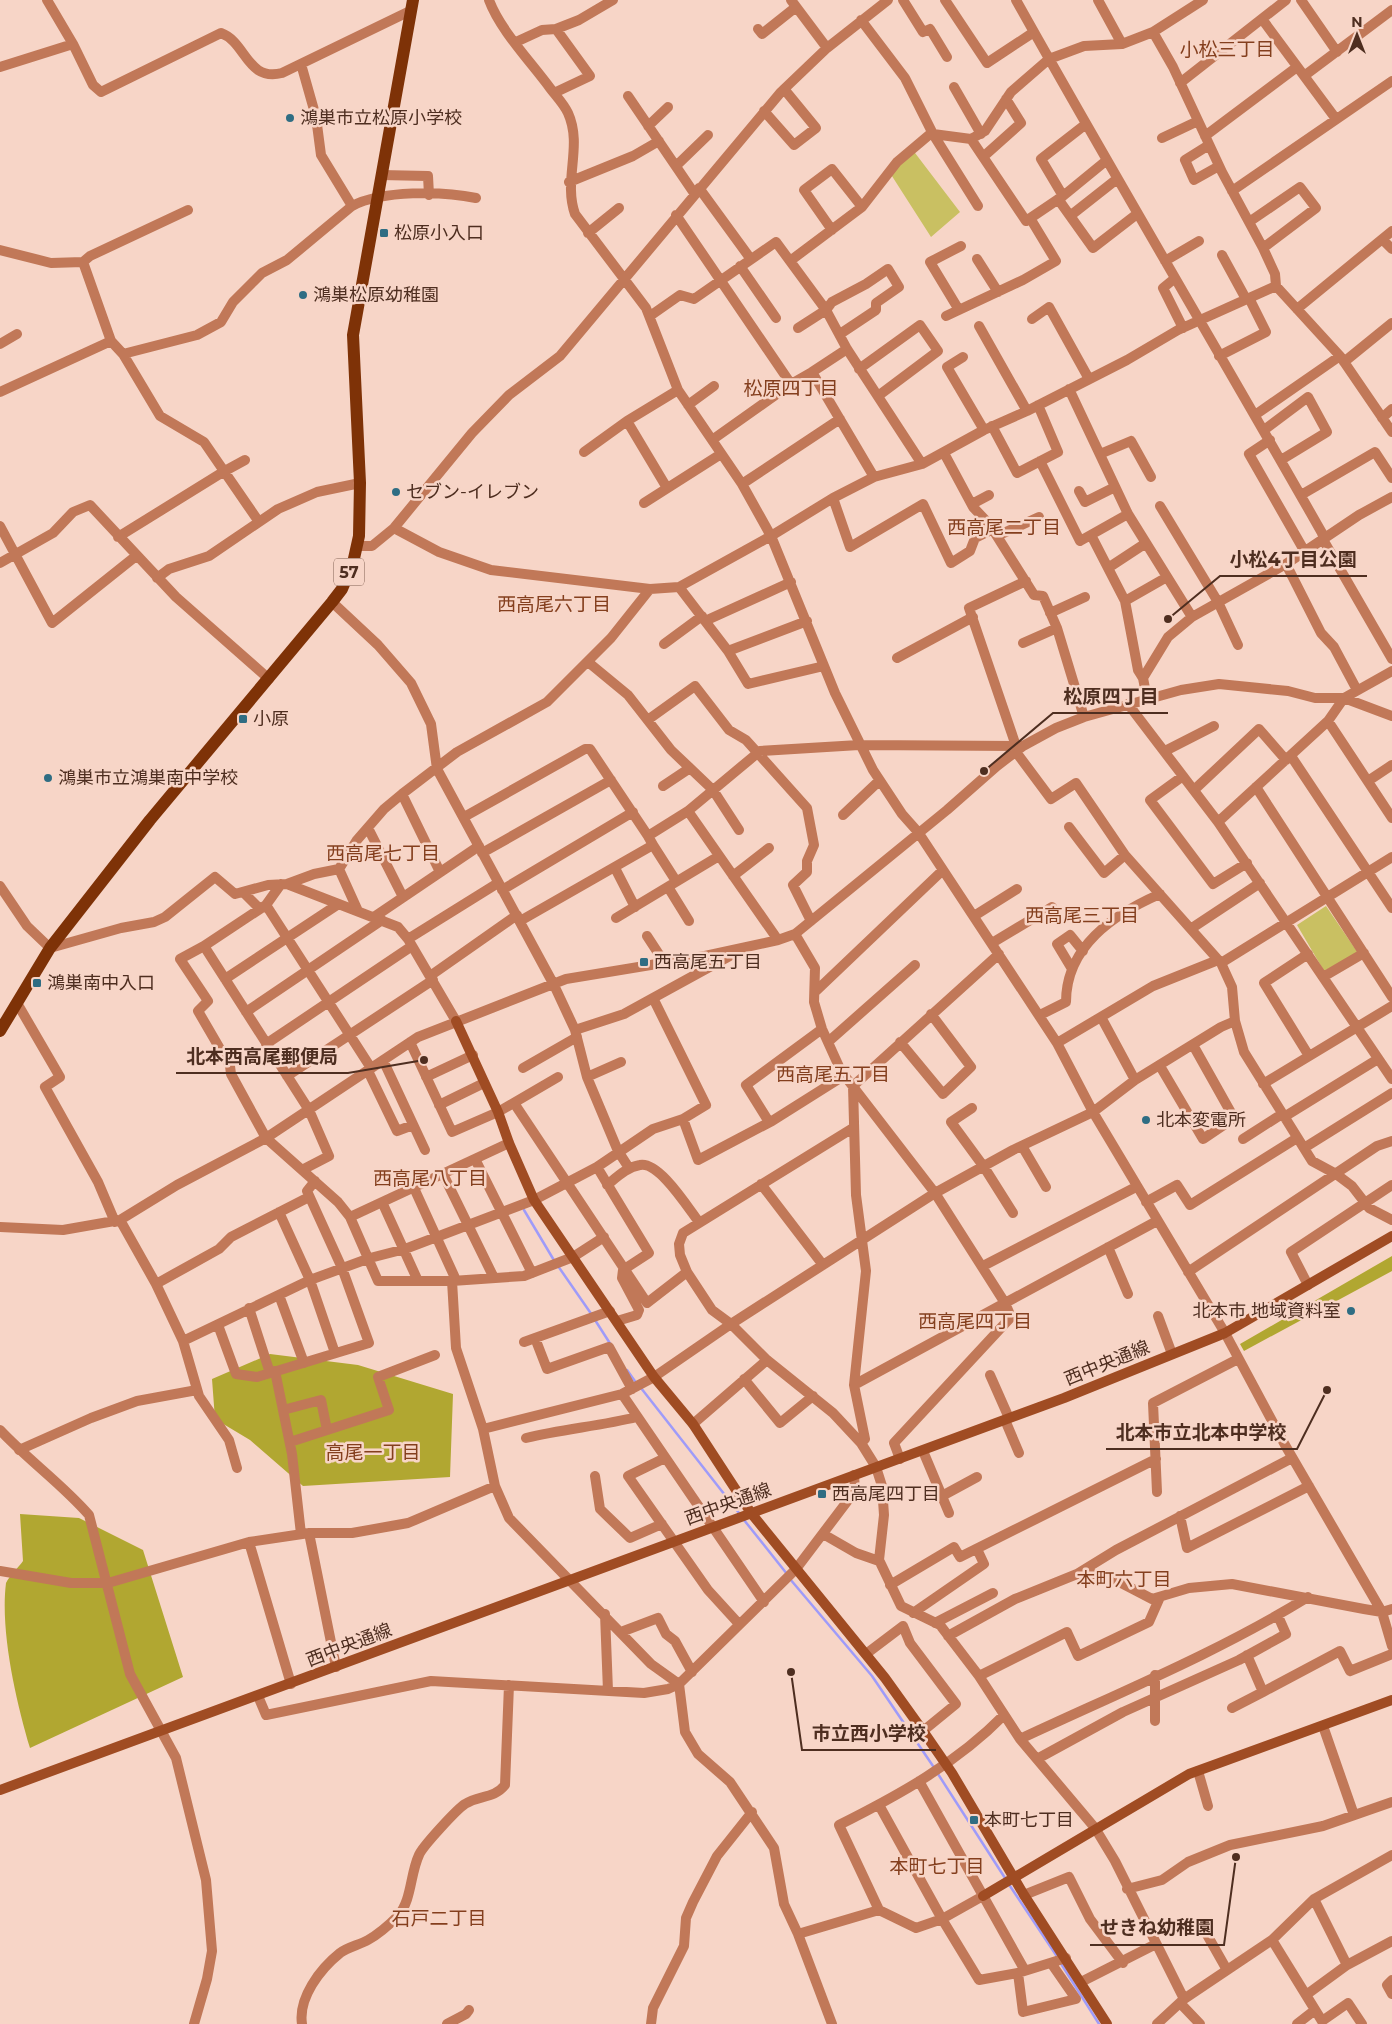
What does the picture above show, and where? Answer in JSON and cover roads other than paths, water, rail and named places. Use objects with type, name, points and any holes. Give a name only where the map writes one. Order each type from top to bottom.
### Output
[{"type":"main road","name":"57","points":[[0,1031],[50,948],[150,820],[332,602],[342,589],[353,563],[360,536],[360,483],[354,335],[412,6]]},
{"type":"street","points":[[47,0],[73,44],[92,85],[101,92],[221,33],[229,35],[255,69],[272,76],[301,64],[412,6]]},
{"type":"street","points":[[489,0],[516,42],[568,112],[575,138],[569,182],[570,201],[575,214],[650,316],[678,390],[742,484],[771,536],[808,621],[824,666],[859,744],[879,780],[918,832],[1057,1043],[1093,1112],[1136,1187],[1225,1333],[1292,1458],[1387,1611],[1392,1646]]},
{"type":"street","points":[[516,42],[542,30],[556,29],[579,20],[613,0]]},
{"type":"street","points":[[357,546],[372,546],[394,528],[472,433],[509,395],[560,356],[696,191],[784,89],[827,48],[888,0]]},
{"type":"street","points":[[903,0],[924,32],[930,29],[947,57]]},
{"type":"street","points":[[944,0],[987,63],[1034,32]]},
{"type":"street","points":[[1016,0],[1137,214],[1270,440],[1392,659]]},
{"type":"street","points":[[1098,0],[1122,44]]},
{"type":"street","points":[[790,261],[862,207],[897,162],[924,137],[933,134],[971,139],[985,131],[1006,99],[1049,59],[1084,46],[1122,44],[1153,32],[1203,0]]},
{"type":"street","points":[[1180,83],[1286,0]]},
{"type":"street","points":[[1300,0],[1336,52]]},
{"type":"street","points":[[758,29],[762,34],[793,3],[827,48]]},
{"type":"street","points":[[1304,76],[1392,10]]},
{"type":"street","points":[[1262,19],[1336,119]]},
{"type":"street","points":[[861,20],[905,78],[933,134],[978,206]]},
{"type":"street","points":[[554,93],[590,76],[556,29]]},
{"type":"street","points":[[1153,32],[1180,83],[1219,166],[1263,248],[1275,274],[1276,286],[1342,359],[1392,432]]},
{"type":"street","points":[[0,67],[73,44]]},
{"type":"street","points":[[301,64],[316,117],[321,155],[352,206]]},
{"type":"street","points":[[1219,166],[1194,180],[1185,160],[1297,67]]},
{"type":"street","points":[[1232,190],[1392,81]]},
{"type":"street","points":[[954,86],[981,134]]},
{"type":"street","points":[[764,111],[794,145],[816,128],[784,89]]},
{"type":"street","points":[[628,96],[676,166],[750,258]]},
{"type":"street","points":[[983,157],[1021,123],[1006,99]]},
{"type":"street","points":[[648,126],[668,107]]},
{"type":"street","points":[[1162,138],[1198,121]]},
{"type":"street","points":[[1086,124],[1041,160],[1070,216],[1093,248],[1137,214]]},
{"type":"street","points":[[676,166],[708,135]]},
{"type":"street","points":[[971,139],[1026,221],[1060,198],[1107,160]]},
{"type":"street","points":[[569,182],[633,156],[659,141]]},
{"type":"street","points":[[832,230],[804,190],[832,169],[862,207]]},
{"type":"street","points":[[381,175],[428,176],[429,195]]},
{"type":"street","points":[[1070,216],[1118,179]]},
{"type":"street","points":[[1249,222],[1300,187],[1316,208],[1263,248]]},
{"type":"street","points":[[123,354],[197,335],[221,322],[233,302],[262,273],[287,260],[352,206],[364,200],[429,195],[459,195],[476,198]]},
{"type":"street","points":[[588,233],[619,208]]},
{"type":"street","points":[[0,250],[51,263],[83,262],[90,256],[188,210]]},
{"type":"street","points":[[676,216],[791,384]]},
{"type":"street","points":[[946,316],[998,292],[1056,261],[1030,218]]},
{"type":"street","points":[[1297,309],[1392,231]]},
{"type":"street","points":[[1383,240],[1392,250]]},
{"type":"street","points":[[1165,261],[1199,241]]},
{"type":"street","points":[[650,316],[680,296],[694,299],[750,258],[776,242],[826,310],[859,369],[922,464]]},
{"type":"street","points":[[959,310],[930,262],[961,246]]},
{"type":"street","points":[[1219,356],[1266,332],[1222,255]]},
{"type":"street","points":[[977,259],[998,292]]},
{"type":"street","points":[[83,262],[111,341],[123,354],[160,416],[204,442],[259,522]]},
{"type":"street","points":[[740,266],[776,318]]},
{"type":"street","points":[[798,328],[826,310],[832,302],[866,284],[888,269],[900,287],[876,303],[876,310],[840,334]]},
{"type":"street","points":[[1174,278],[1163,288],[1183,328]]},
{"type":"street","points":[[394,528],[439,552],[491,570],[650,589],[678,587],[771,536],[833,498],[874,477],[922,464],[988,428],[1027,411],[1089,379],[1183,328],[1276,286]]},
{"type":"street","points":[[1032,319],[1049,307],[1089,379]]},
{"type":"street","points":[[1255,414],[1342,359],[1392,323]]},
{"type":"street","points":[[859,369],[920,325],[938,352],[878,396]]},
{"type":"street","points":[[979,326],[1027,411]]},
{"type":"street","points":[[0,344],[17,334]]},
{"type":"street","points":[[0,392],[111,341]]},
{"type":"street","points":[[712,440],[791,384],[847,349]]},
{"type":"street","points":[[963,357],[947,367],[1017,472],[1058,452],[1038,405]]},
{"type":"street","points":[[812,372],[874,477]]},
{"type":"street","points":[[688,404],[714,386]]},
{"type":"street","points":[[1069,389],[1128,514],[1192,617]]},
{"type":"street","points":[[584,452],[678,390]]},
{"type":"street","points":[[1264,430],[1308,397],[1326,432],[1281,460]]},
{"type":"street","points":[[1382,418],[1392,409]]},
{"type":"street","points":[[742,484],[840,419]]},
{"type":"street","points":[[627,422],[667,488]]},
{"type":"street","points":[[1270,440],[1249,454],[1305,552]]},
{"type":"street","points":[[1100,454],[1132,441],[1151,477]]},
{"type":"street","points":[[1301,495],[1375,452],[1392,478]]},
{"type":"street","points":[[944,453],[972,504],[995,532],[1034,595],[1042,596],[1057,628],[1084,717]]},
{"type":"street","points":[[644,503],[721,454]]},
{"type":"street","points":[[118,537],[245,460]]},
{"type":"street","points":[[1040,461],[1080,541],[1128,514]]},
{"type":"street","points":[[157,578],[169,568],[209,556],[278,509],[317,492],[360,483]]},
{"type":"street","points":[[1079,491],[1085,502],[1115,487]]},
{"type":"street","points":[[972,504],[989,495]]},
{"type":"street","points":[[833,498],[850,547],[923,504],[951,563],[970,551],[975,538],[1039,517]]},
{"type":"street","points":[[1143,678],[1168,637],[1192,617],[1286,564],[1324,538],[1392,498]]},
{"type":"street","points":[[0,563],[53,533],[73,512],[90,505],[157,578],[269,679]]},
{"type":"street","points":[[1160,506],[1218,602],[1238,645]]},
{"type":"street","points":[[0,526],[7,536],[14,556],[52,623],[136,556]]},
{"type":"street","points":[[1091,536],[1124,601],[1138,670],[1143,678],[1147,699]]},
{"type":"street","points":[[1108,568],[1146,543]]},
{"type":"street","points":[[1286,564],[1321,633],[1334,647],[1357,690]]},
{"type":"street","points":[[1124,601],[1167,577]]},
{"type":"street","points":[[1026,581],[969,608],[1018,748],[1051,799],[1076,783],[1125,855],[1220,961],[1232,987],[1235,1021],[1244,1052],[1312,1161],[1336,1174],[1352,1186],[1365,1204],[1392,1220]]},
{"type":"street","points":[[664,644],[704,619],[791,582]]},
{"type":"street","points":[[678,587],[728,652],[748,684],[824,666]]},
{"type":"street","points":[[0,886],[27,926],[50,948],[159,920],[215,877],[235,894],[284,884],[314,874],[339,869],[368,828],[402,794],[457,752],[547,702],[617,632],[650,589]]},
{"type":"street","points":[[1050,614],[1085,597]]},
{"type":"street","points":[[332,602],[378,645],[411,683],[431,724],[437,769],[554,985],[576,1034],[587,1077],[618,1151],[629,1168]]},
{"type":"street","points":[[896,658],[973,617]]},
{"type":"street","points":[[728,652],[808,621]]},
{"type":"street","points":[[1023,643],[1057,628]]},
{"type":"street","points":[[588,662],[628,694],[671,750],[713,790],[739,830]]},
{"type":"street","points":[[1218,822],[1328,721],[1344,698],[1392,671]]},
{"type":"street","points":[[0,1227],[63,1230],[117,1221],[178,1185],[266,1138],[410,1042],[456,1021],[566,979],[746,947],[795,934],[1018,748],[1056,728],[1084,717],[1181,690],[1219,684],[1288,691],[1314,698],[1344,698],[1392,716]]},
{"type":"street","points":[[649,719],[695,686],[729,730],[746,740],[807,808],[814,845],[807,861],[807,872],[794,885],[811,921]]},
{"type":"street","points":[[1128,704],[1218,822],[1392,1079]]},
{"type":"street","points":[[1328,721],[1391,814]]},
{"type":"street","points":[[1165,751],[1214,726]]},
{"type":"street","points":[[1194,790],[1259,730],[1288,758],[1369,872],[1392,908]]},
{"type":"street","points":[[288,1076],[519,918],[615,868],[760,751],[859,744],[1018,748]]},
{"type":"street","points":[[464,817],[585,749],[593,752],[650,840],[689,922]]},
{"type":"street","points":[[1368,781],[1392,764]]},
{"type":"street","points":[[663,786],[690,768]]},
{"type":"street","points":[[1183,776],[1150,800],[1213,884],[1247,864]]},
{"type":"street","points":[[246,1012],[307,970],[378,918],[403,897],[440,872],[611,780]]},
{"type":"street","points":[[843,815],[879,780]]},
{"type":"street","points":[[1256,788],[1392,996]]},
{"type":"street","points":[[402,794],[440,872]]},
{"type":"street","points":[[688,811],[778,940]]},
{"type":"street","points":[[266,1044],[410,943],[500,886],[633,812]]},
{"type":"street","points":[[1069,827],[1104,874],[1125,855]]},
{"type":"street","points":[[368,828],[403,897]]},
{"type":"street","points":[[733,876],[769,848]]},
{"type":"street","points":[[616,918],[719,856]]},
{"type":"street","points":[[1057,1043],[1153,986],[1220,961],[1288,923],[1392,857]]},
{"type":"street","points":[[615,868],[635,907]]},
{"type":"street","points":[[339,869],[358,911]]},
{"type":"street","points":[[814,992],[943,870]]},
{"type":"street","points":[[1192,928],[1260,883]]},
{"type":"street","points":[[284,884],[398,927],[410,943],[456,1021],[473,1055],[498,1112],[508,1143],[534,1200],[654,1377],[692,1424],[751,1513],[866,1654],[923,1731],[946,1765],[1024,1895],[1107,2024]]},
{"type":"street","points":[[284,884],[262,907],[180,960],[208,1001],[198,1011],[230,1066],[231,1074],[266,1138],[338,1202],[350,1217],[370,1258],[378,1281],[454,1281],[524,1276],[573,1257],[604,1237]]},
{"type":"street","points":[[974,916],[1017,889]]},
{"type":"street","points":[[243,892],[262,907],[286,938],[307,970],[370,1069],[398,1131],[413,1125]]},
{"type":"street","points":[[1040,1015],[1066,1002],[1067,983],[1072,970],[1092,938],[1129,908],[1160,894]]},
{"type":"street","points":[[225,979],[337,905]]},
{"type":"street","points":[[992,943],[1052,907]]},
{"type":"street","points":[[795,934],[815,968],[814,1002],[822,1029],[841,1071],[935,1193],[983,1266],[1011,1317],[894,1443],[900,1459]]},
{"type":"street","points":[[1072,970],[1057,944],[1070,935],[1083,951]]},
{"type":"street","points":[[647,936],[664,962]]},
{"type":"street","points":[[204,946],[309,1110],[329,1156],[302,1170]]},
{"type":"street","points":[[523,1068],[576,1034],[624,1014],[746,947]]},
{"type":"street","points":[[1323,977],[1364,953]]},
{"type":"street","points":[[861,1443],[865,1439],[854,1385],[866,1272],[856,1195],[853,1086],[999,954]]},
{"type":"street","points":[[1308,954],[1264,983],[1310,1056]]},
{"type":"street","points":[[828,1042],[916,965]]},
{"type":"street","points":[[183,1341],[310,1280],[370,1258],[405,1249],[534,1200],[597,1167],[653,1129],[683,1119],[706,1105],[653,998]]},
{"type":"street","points":[[17,1002],[60,1078],[45,1087],[98,1182],[117,1221],[156,1284],[183,1341],[199,1396],[229,1440],[237,1468]]},
{"type":"street","points":[[1263,1084],[1392,1006]]},
{"type":"street","points":[[900,1042],[943,1094],[971,1067],[931,1014]]},
{"type":"street","points":[[1101,1017],[1135,1080]]},
{"type":"street","points":[[483,1429],[622,1394],[632,1389],[654,1377],[731,1324],[935,1193],[1022,1146],[1093,1112],[1135,1080],[1221,1027],[1235,1021]]},
{"type":"street","points":[[769,1122],[746,1085],[822,1029]]},
{"type":"street","points":[[410,1042],[452,1132],[498,1112],[558,1077]]},
{"type":"street","points":[[1160,1066],[1203,1139],[1234,1118],[1193,1045]]},
{"type":"street","points":[[426,1077],[473,1055]]},
{"type":"street","points":[[1243,1139],[1378,1059]]},
{"type":"street","points":[[383,1060],[425,1150]]},
{"type":"street","points":[[587,1077],[621,1062]]},
{"type":"street","points":[[683,1119],[698,1160],[769,1122],[845,1075]]},
{"type":"street","points":[[439,1105],[484,1083]]},
{"type":"street","points":[[1304,1148],[1392,1094]]},
{"type":"street","points":[[514,1103],[647,1303],[688,1272]]},
{"type":"street","points":[[972,1108],[951,1122],[984,1167],[1013,1213]]},
{"type":"street","points":[[853,1128],[683,1233],[679,1244],[680,1255],[688,1272],[712,1310],[731,1324],[767,1360],[814,1396],[861,1443],[876,1467],[882,1486],[884,1514],[879,1562],[901,1606],[940,1625],[979,1676],[1020,1739],[1095,1828],[1115,1861],[1182,2001],[1200,2024]]},
{"type":"street","points":[[1146,1202],[1177,1185],[1190,1205],[1297,1138]]},
{"type":"street","points":[[1188,1272],[1377,1146],[1392,1141]]},
{"type":"street","points":[[350,1217],[508,1143]]},
{"type":"street","points":[[1022,1146],[1046,1187]]},
{"type":"street","points":[[476,1159],[532,1273]]},
{"type":"street","points":[[607,1185],[629,1168],[642,1164],[649,1166],[664,1177],[699,1222]]},
{"type":"street","points":[[597,1167],[649,1253],[625,1269],[622,1274],[622,1278],[639,1310],[637,1314],[617,1321]]},
{"type":"street","points":[[443,1174],[494,1278]]},
{"type":"street","points":[[218,1325],[236,1374],[257,1377],[369,1343],[342,1268],[307,1191],[315,1181]]},
{"type":"street","points":[[761,1184],[823,1265]]},
{"type":"street","points":[[1308,1285],[1291,1252],[1392,1185]]},
{"type":"street","points":[[983,1266],[1136,1187]]},
{"type":"street","points":[[414,1188],[454,1281],[456,1348],[483,1429],[495,1486],[508,1518],[571,1580],[651,1664],[680,1684],[686,1732],[698,1754],[730,1782],[752,1812],[774,1848],[784,1904],[798,1934],[832,2024]]},
{"type":"street","points":[[156,1284],[219,1250],[231,1236],[309,1197]]},
{"type":"street","points":[[382,1202],[418,1281]]},
{"type":"street","points":[[279,1212],[310,1280],[335,1353]]},
{"type":"street","points":[[854,1385],[1157,1221]]},
{"type":"street","name":"西中央通線","points":[[0,1790],[923,1451],[1225,1333],[1392,1236]]},
{"type":"street","points":[[1108,1247],[1128,1294]]},
{"type":"street","points":[[279,1295],[304,1362]]},
{"type":"street","points":[[249,1308],[272,1372],[283,1410],[305,1534],[336,1667]]},
{"type":"street","points":[[524,1342],[610,1311]]},
{"type":"street","points":[[1158,1316],[1172,1354]]},
{"type":"street","points":[[535,1338],[547,1369],[609,1347],[632,1389]]},
{"type":"street","points":[[290,1442],[389,1410],[378,1377],[435,1355]]},
{"type":"street","points":[[1157,1492],[1153,1403],[1238,1359]]},
{"type":"street","points":[[692,1424],[767,1360]]},
{"type":"street","points":[[990,1375],[1019,1453]]},
{"type":"street","points":[[744,1379],[780,1423],[814,1396]]},
{"type":"street","points":[[19,1450],[91,1418],[137,1401],[197,1390]]},
{"type":"street","points":[[622,1394],[764,1602]]},
{"type":"street","points":[[283,1410],[321,1400],[327,1430]]},
{"type":"street","points":[[526,1438],[559,1430],[599,1427],[637,1417]]},
{"type":"street","points":[[0,1430],[19,1450],[72,1495],[89,1515],[130,1674],[176,1758],[206,1880],[212,1951],[207,1979],[194,2024]]},
{"type":"street","points":[[923,1451],[949,1513]]},
{"type":"street","points":[[665,1458],[628,1476],[708,1590],[739,1624]]},
{"type":"street","points":[[948,1636],[1015,1599],[1077,1574],[1116,1550],[1292,1458]]},
{"type":"street","points":[[890,1585],[954,1547],[960,1557],[1156,1459]]},
{"type":"street","points":[[258,1696],[266,1715],[431,1681],[644,1693],[668,1689],[680,1684],[796,1569],[855,1491],[854,1475]]},
{"type":"street","points":[[595,1476],[600,1509],[630,1538],[662,1524]]},
{"type":"street","points":[[942,1496],[977,1477]]},
{"type":"street","points":[[0,1571],[70,1582],[108,1583],[249,1542],[305,1534],[352,1533],[408,1523],[495,1486]]},
{"type":"street","points":[[1180,1516],[1187,1548],[1309,1486]]},
{"type":"street","points":[[823,1534],[856,1553],[879,1562]]},
{"type":"street","points":[[249,1542],[292,1684]]},
{"type":"street","points":[[913,1613],[984,1564],[977,1549]]},
{"type":"street","points":[[1077,1574],[1104,1574],[1152,1599],[1189,1588],[1232,1584],[1387,1611]]},
{"type":"street","points":[[935,1623],[994,1593]]},
{"type":"street","points":[[979,1676],[1067,1632],[1078,1656],[1149,1622],[1160,1597]]},
{"type":"street","points":[[1020,1739],[1278,1616],[1308,1598]]},
{"type":"street","points":[[604,1614],[608,1690]]},
{"type":"street","points":[[1037,1758],[1123,1712],[1155,1699],[1247,1655],[1286,1634],[1278,1616]]},
{"type":"street","points":[[621,1632],[658,1618],[666,1634],[675,1640],[692,1672]]},
{"type":"street","points":[[866,1654],[903,1626],[910,1643],[956,1704],[923,1731]]},
{"type":"street","points":[[1232,1708],[1340,1651],[1350,1671],[1392,1654]]},
{"type":"street","points":[[1247,1655],[1263,1692]]},
{"type":"street","points":[[1155,1675],[1155,1721]]},
{"type":"street","points":[[302,2024],[300,2013],[307,1994],[322,1971],[341,1952],[370,1939],[399,1915],[409,1892],[418,1856],[424,1846],[465,1804],[498,1793],[504,1785],[510,1685]]},
{"type":"street","points":[[1004,1715],[982,1738],[946,1765],[879,1805],[839,1825],[879,1910],[916,1928],[942,1919],[1095,1828],[1198,1771],[1392,1700]]},
{"type":"street","points":[[1322,1726],[1354,1815]]},
{"type":"street","points":[[1198,1771],[1208,1806]]},
{"type":"street","points":[[919,1781],[983,1896],[1021,1971],[1023,2012],[1076,1999],[1051,1963]]},
{"type":"street","points":[[1127,1889],[1162,1880],[1188,1862],[1230,1845],[1323,1826],[1392,1802]]},
{"type":"street","points":[[879,1805],[942,1919],[979,1980],[1021,1971],[1066,1958]]},
{"type":"street","points":[[651,2024],[653,2008],[684,1946],[686,1918],[693,1902],[716,1856],[752,1812]]},
{"type":"street","points":[[1158,2024],[1182,2001],[1272,1940],[1314,1899],[1392,1855]]},
{"type":"street","points":[[1024,1895],[1069,1877],[1090,1919],[1123,1963]]},
{"type":"street","points":[[1314,1899],[1347,1965]]},
{"type":"street","points":[[798,1934],[879,1910]]},
{"type":"street","points":[[1206,1933],[1227,1970]]},
{"type":"street","points":[[1272,1940],[1322,2021],[1348,2004],[1362,2024]]},
{"type":"street","points":[[1306,1995],[1347,1965],[1392,1941]]},
{"type":"street","points":[[1081,1982],[1123,1963],[1156,1944]]},
{"type":"street","points":[[1392,1980],[1387,1985],[1392,1994]]},
{"type":"street","points":[[447,2024],[466,2014],[469,2010]]},
{"type":"street","points":[[1297,2024],[1315,2010]]},
{"type":"waterway","points":[[524,1210],[555,1262]]},
{"type":"waterway","points":[[558,1266],[592,1315]]},
{"type":"waterway","points":[[595,1320],[611,1345]]},
{"type":"waterway","points":[[627,1370],[637,1384]]},
{"type":"waterway","points":[[641,1388],[739,1513]]},
{"type":"waterway","points":[[744,1520],[787,1574]]},
{"type":"waterway","points":[[790,1579],[872,1676],[935,1769]]},
{"type":"waterway","points":[[938,1774],[1005,1878]]},
{"type":"waterway","points":[[1008,1883],[1058,1958]]},
{"type":"waterway","points":[[1060,1962],[1099,2024]]},
{"type":"place","name":"鴻巣市立松原小学校","points":[[290,118]]},
{"type":"place","name":"松原小入口","points":[[384,233]]},
{"type":"place","name":"鴻巣松原幼稚園","points":[[303,295]]},
{"type":"place","name":"セブン-イレブン","points":[[396,492]]},
{"type":"place","name":"小松4丁目公園","points":[[1168,619]]},
{"type":"place","name":"小原","points":[[243,719]]},
{"type":"place","name":"松原四丁目","points":[[984,771]]},
{"type":"place","name":"鴻巣市立鴻巣南中学校","points":[[48,778]]},
{"type":"place","name":"西高尾五丁目","points":[[644,962]]},
{"type":"place","name":"鴻巣南中入口","points":[[37,983]]},
{"type":"place","name":"北本西高尾郵便局","points":[[424,1060]]},
{"type":"place","name":"北本変電所","points":[[1146,1120]]},
{"type":"place","name":"北本市 地域資料室","points":[[1351,1311]]},
{"type":"place","name":"北本市立北本中学校","points":[[1327,1390]]},
{"type":"place","name":"西高尾四丁目","points":[[822,1494]]},
{"type":"place","name":"市立西小学校","points":[[791,1672]]},
{"type":"place","name":"本町七丁目","points":[[974,1820]]},
{"type":"place","name":"せきね幼稚園","points":[[1236,1857]]},
{"type":"district","name":"小松三丁目","points":[[1227,49]]},
{"type":"district","name":"松原四丁目","points":[[791,388]]},
{"type":"district","name":"西高尾二丁目","points":[[1004,527]]},
{"type":"district","name":"西高尾六丁目","points":[[554,604]]},
{"type":"district","name":"西高尾七丁目","points":[[383,853]]},
{"type":"district","name":"西高尾三丁目","points":[[1082,915]]},
{"type":"district","name":"西高尾五丁目","points":[[833,1074]]},
{"type":"district","name":"西高尾八丁目","points":[[430,1178]]},
{"type":"district","name":"西高尾四丁目","points":[[975,1321]]},
{"type":"district","name":"高尾一丁目","points":[[373,1452]]},
{"type":"district","name":"本町六丁目","points":[[1124,1579]]},
{"type":"district","name":"本町七丁目","points":[[937,1866]]},
{"type":"district","name":"石戸二丁目","points":[[439,1918]]}]
